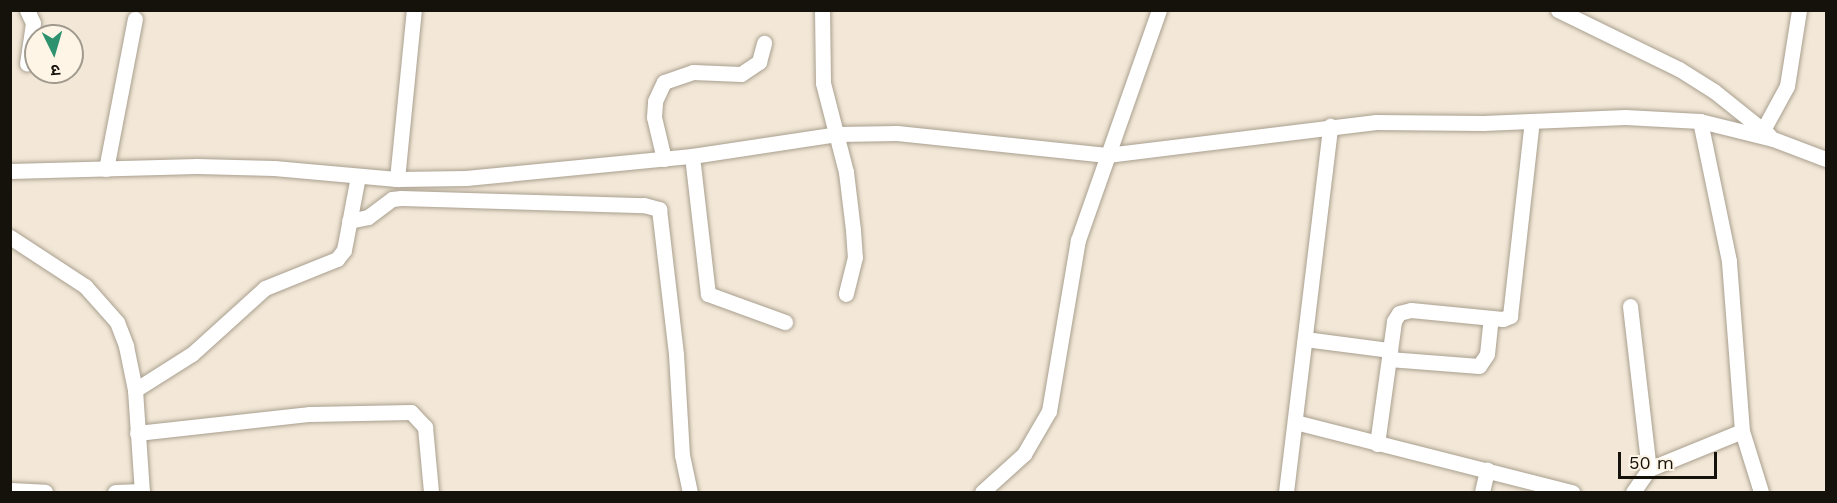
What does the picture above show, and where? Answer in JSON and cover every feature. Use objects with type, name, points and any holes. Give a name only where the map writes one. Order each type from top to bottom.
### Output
[{"type":"street","points":[[27,10],[33,24]]},
{"type":"street","points":[[397,179],[414,10]]},
{"type":"street","points":[[822,10],[823,83],[838,134],[855,248],[846,294]]},
{"type":"street","points":[[982,492],[1024,454],[1049,411],[1071,272],[1107,155],[1159,10]]},
{"type":"street","points":[[1558,10],[1579,16],[1679,69],[1768,134]]},
{"type":"street","points":[[1768,134],[1787,86],[1799,10]]},
{"type":"street","points":[[106,168],[135,19]]},
{"type":"street","points":[[664,159],[654,117],[655,101],[664,82],[693,72],[741,74],[759,62],[764,43]]},
{"type":"street","points":[[10,171],[106,168],[274,168],[397,179],[466,178],[692,156],[838,134],[897,133],[1107,155],[1330,126],[1625,117],[1700,121],[1768,134],[1827,159]]},
{"type":"street","points":[[1377,444],[1394,321],[1399,313],[1411,310],[1503,319],[1512,310],[1532,121]]},
{"type":"street","points":[[1700,121],[1729,261],[1736,391],[1742,431],[1761,492]]},
{"type":"street","points":[[1286,492],[1330,126]]},
{"type":"street","points":[[692,156],[708,294],[785,322]]},
{"type":"street","points":[[135,390],[192,354],[265,288],[337,259],[344,250],[358,176]]},
{"type":"street","points":[[349,221],[368,217],[392,199],[401,198],[644,205],[659,209],[675,343],[682,454],[690,492]]},
{"type":"street","points":[[10,237],[85,286],[103,303],[126,346],[135,390],[142,491],[115,492]]},
{"type":"street","points":[[1630,306],[1649,469]]},
{"type":"street","points":[[1305,339],[1389,354],[1479,366],[1487,354],[1491,318]]},
{"type":"street","points":[[137,433],[310,414],[411,412],[425,428],[431,492]]},
{"type":"street","points":[[1295,422],[1572,492]]},
{"type":"street","points":[[1633,492],[1649,469],[1742,431]]},
{"type":"street","points":[[1482,492],[1487,470]]},
{"type":"street","points":[[10,490],[45,492]]}]
